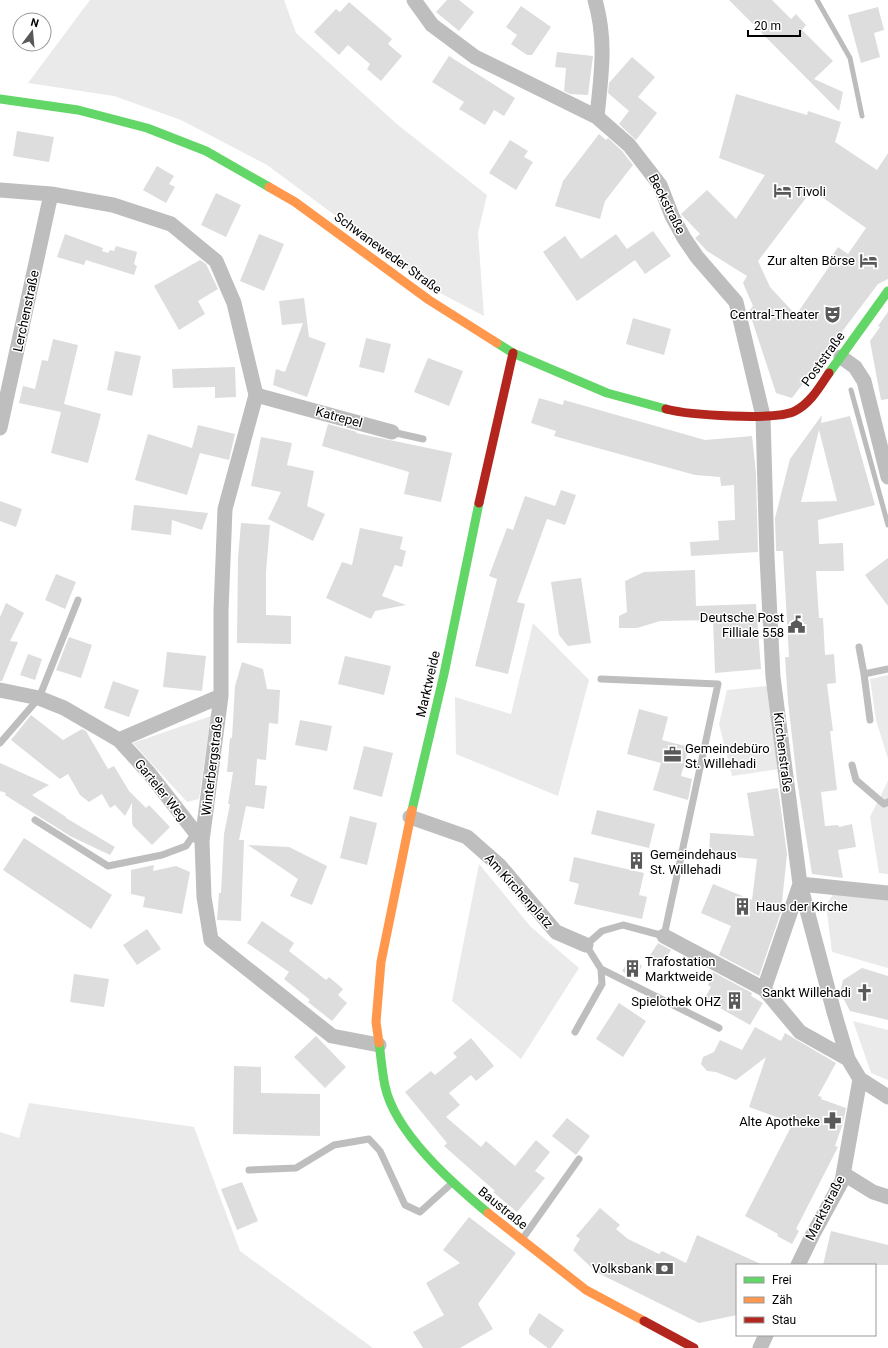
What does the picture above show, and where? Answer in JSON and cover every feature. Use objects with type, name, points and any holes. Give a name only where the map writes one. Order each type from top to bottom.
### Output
[{"type":"street","name":"Beckstraße","points":[[414,0],[432,25],[475,57],[597,117],[629,145],[647,166],[660,185],[672,216],[684,238],[697,257],[736,302],[763,416]]},
{"type":"street","points":[[595,0],[602,23],[603,62],[597,117]]},
{"type":"street","name":"Schwaneweder Straße","points":[[2,97],[78,110],[147,128],[206,151],[295,202],[429,300],[513,353],[607,393],[672,411],[724,416],[763,416]]},
{"type":"street","points":[[0,190],[51,194],[113,204],[171,224],[216,261],[234,303],[256,395]]},
{"type":"street","name":"Lerchenstraße","points":[[0,428],[51,194]]},
{"type":"street","name":"Poststraße","points":[[763,416],[794,412],[809,401],[888,292]]},
{"type":"street","name":"Marktweide","points":[[376,1022],[381,962],[410,817],[444,674],[489,453],[513,353]]},
{"type":"street","points":[[841,357],[855,367],[864,381],[888,477]]},
{"type":"street","name":"Katrepel","points":[[256,395],[392,432]]},
{"type":"street","name":"Winterbergstraße","points":[[256,395],[225,509],[220,626],[221,696],[199,837],[204,897],[211,940],[332,1036],[378,1045]]},
{"type":"street","name":"Kirchenstraße","points":[[763,416],[767,557],[773,678],[800,884],[848,1059],[860,1079]]},
{"type":"street","name":"Garteler Weg","points":[[0,690],[38,698],[64,708],[119,740],[149,773],[199,837]]},
{"type":"street","points":[[119,740],[221,696]]},
{"type":"street","name":"Am Kirchenplatz","points":[[410,817],[467,836],[500,866],[556,932],[586,945]]},
{"type":"street","points":[[764,989],[800,884],[888,893]]},
{"type":"street","points":[[664,936],[764,989],[800,1032],[848,1059]]},
{"type":"street","name":"Baustraße","points":[[376,1022],[385,1087],[398,1117],[422,1150],[453,1182],[521,1240],[586,1290],[694,1348]]},
{"type":"street","points":[[860,1079],[888,1097]]},
{"type":"street","name":"Marktstraße","points":[[799,1262],[842,1181],[860,1079]]},
{"type":"street","points":[[844,1174],[874,1192],[888,1197]]},
{"type":"street","points":[[760,1348],[766,1336]]},
{"type":"lane","name":"Katrepel","points":[[392,432],[423,439]]},
{"type":"lane","points":[[0,743],[38,698],[78,600]]},
{"type":"lane","points":[[859,647],[870,720]]},
{"type":"lane","points":[[864,674],[888,669]]},
{"type":"lane","points":[[575,1032],[602,984],[601,969],[586,945],[602,931],[623,925],[664,936],[718,684],[601,679]]},
{"type":"lane","points":[[852,765],[856,780],[884,804],[888,802]]},
{"type":"lane","points":[[35,820],[108,866],[162,855],[186,846],[199,837]]},
{"type":"lane","points":[[601,969],[719,1028]]},
{"type":"lane","points":[[249,1170],[296,1168],[334,1145],[369,1139],[380,1151],[405,1205],[420,1212],[453,1182]]},
{"type":"lane","points":[[521,1240],[579,1159]]},
{"type":"shaded area","points":[[90,0],[284,0],[296,33],[398,125],[487,195],[478,233],[484,316],[440,293],[267,165],[181,120],[114,96],[28,83]]},
{"type":"shaded area","points":[[533,623],[589,680],[558,796],[456,754],[455,697],[511,714]]},
{"type":"shaded area","points":[[888,675],[888,759],[876,720],[870,679]]},
{"type":"shaded area","points":[[766,686],[773,698],[779,769],[732,776],[719,724],[727,690]]},
{"type":"shaded area","points":[[211,716],[199,799],[187,802],[133,743]]},
{"type":"shaded area","points":[[888,781],[888,874],[879,873],[870,817]]},
{"type":"shaded area","points":[[479,864],[531,927],[579,968],[521,1059],[452,1001]]},
{"type":"shaded area","points":[[834,893],[888,900],[888,968],[832,952],[826,905]]},
{"type":"shaded area","points":[[853,1021],[888,1030],[888,1080],[871,1073]]},
{"type":"shaded area","points":[[29,1103],[194,1127],[240,1251],[373,1348],[0,1348],[0,1132],[19,1138]]},
{"type":"building","points":[[447,0],[459,0],[474,12],[459,31],[436,12]]},
{"type":"building","points":[[729,0],[772,0],[791,19],[796,14],[806,25],[802,30],[833,61],[814,79],[843,92],[839,111]]},
{"type":"building","points":[[349,2],[392,39],[388,44],[402,56],[381,81],[367,69],[370,64],[348,45],[339,55],[314,32],[336,9],[340,12]]},
{"type":"building","points":[[521,6],[551,27],[532,55],[527,55],[511,44],[517,35],[506,27]]},
{"type":"building","points":[[878,7],[884,30],[874,33],[880,57],[861,63],[848,15]]},
{"type":"building","points":[[557,52],[593,56],[588,95],[570,94],[564,91],[566,68],[555,67]]},
{"type":"building","points":[[449,56],[515,98],[504,116],[494,110],[485,125],[459,109],[464,102],[432,82]]},
{"type":"building","points":[[632,57],[655,77],[638,97],[657,113],[636,140],[619,124],[629,111],[608,93],[609,83]]},
{"type":"building","points":[[736,94],[807,115],[808,111],[841,122],[835,142],[877,170],[888,153],[888,279],[878,284],[792,398],[776,393],[749,311],[753,306],[743,283],[747,276],[707,251],[695,238],[700,234],[681,214],[707,190],[736,219],[765,175],[719,158]],"holes":[[[812,190],[866,228],[848,254],[838,247],[828,262],[831,264],[796,315],[770,287],[758,261]]]},
{"type":"building","points":[[17,131],[54,137],[49,162],[13,156]]},
{"type":"building","points":[[599,134],[606,140],[608,138],[622,151],[633,165],[605,201],[600,219],[555,206],[563,181]]},
{"type":"building","points":[[510,140],[528,151],[524,157],[533,162],[516,190],[489,173]]},
{"type":"building","points":[[157,166],[174,176],[169,184],[175,187],[166,203],[143,190]]},
{"type":"building","points":[[216,193],[241,205],[226,237],[201,225]]},
{"type":"building","points":[[653,231],[671,256],[645,274],[635,260],[577,301],[543,252],[565,236],[581,259],[616,234],[627,249]]},
{"type":"building","points":[[65,234],[103,248],[102,251],[108,253],[110,250],[114,251],[116,246],[137,252],[134,264],[137,266],[134,275],[86,260],[84,265],[57,257]]},
{"type":"building","points":[[259,234],[284,244],[264,291],[240,281]]},
{"type":"building","points":[[200,260],[206,264],[218,289],[198,301],[205,314],[179,330],[154,286]]},
{"type":"building","points":[[304,298],[309,337],[326,343],[307,397],[273,385],[276,369],[285,372],[303,323],[282,325],[279,301]]},
{"type":"building","points":[[888,312],[888,399],[881,400],[870,341]]},
{"type":"building","points":[[633,318],[671,329],[664,355],[626,344]]},
{"type":"building","points":[[366,338],[391,344],[384,373],[359,367]]},
{"type":"building","points":[[53,339],[78,345],[64,404],[101,414],[88,463],[51,453],[61,412],[19,403],[23,386],[35,389],[42,360],[48,361]]},
{"type":"building","points":[[115,351],[141,356],[132,396],[107,390]]},
{"type":"building","points":[[428,358],[463,371],[449,406],[414,392]]},
{"type":"building","points":[[235,367],[236,397],[215,398],[215,387],[173,388],[172,369]]},
{"type":"building","points":[[539,398],[563,405],[564,400],[705,440],[752,436],[756,473],[758,552],[691,556],[690,542],[719,540],[718,521],[735,520],[734,485],[721,486],[720,477],[695,475],[554,436],[556,431],[531,423]]},
{"type":"building","points":[[822,415],[821,423],[850,416],[875,505],[818,520],[819,544],[843,543],[844,571],[816,571],[819,618],[823,618],[825,655],[834,654],[836,683],[827,684],[833,731],[830,731],[837,790],[821,792],[825,826],[838,825],[839,827],[852,824],[856,847],[838,850],[843,878],[812,874],[797,780],[788,702],[785,657],[789,657],[783,551],[776,551],[775,518],[790,459]],"holes":[[[819,430],[837,501],[801,502]]]},
{"type":"building","points":[[328,424],[357,432],[356,433],[452,453],[441,502],[404,494],[409,472],[322,446]]},
{"type":"building","points":[[198,425],[235,434],[229,460],[200,453],[187,495],[135,480],[148,434],[192,448]]},
{"type":"building","points":[[261,437],[292,443],[287,465],[314,471],[307,506],[325,514],[313,541],[268,519],[281,492],[251,486]]},
{"type":"building","points":[[561,490],[576,495],[565,525],[547,519],[517,602],[525,604],[508,674],[475,666],[497,579],[489,576],[507,528],[513,530],[525,496],[555,506]]},
{"type":"building","points":[[0,501],[22,509],[16,527],[0,521]]},
{"type":"building","points":[[134,505],[208,513],[202,530],[172,520],[171,535],[131,530]]},
{"type":"building","points":[[241,523],[270,525],[266,572],[266,615],[291,616],[291,644],[237,643],[238,558]]},
{"type":"building","points":[[360,528],[403,537],[400,549],[406,551],[402,567],[395,565],[382,596],[406,605],[375,611],[371,619],[326,598],[342,562],[352,565]]},
{"type":"building","points":[[888,558],[888,606],[865,575]]},
{"type":"building","points":[[695,570],[696,606],[756,604],[761,669],[715,673],[713,620],[660,621],[637,628],[619,628],[619,616],[627,612],[625,581],[644,572]]},
{"type":"building","points":[[56,574],[76,582],[65,609],[45,600]]},
{"type":"building","points":[[581,578],[591,643],[568,646],[559,635],[551,582]]},
{"type":"building","points":[[6,603],[24,613],[10,641],[18,642],[2,681],[0,681],[0,617]]},
{"type":"building","points":[[69,637],[92,645],[81,678],[56,670]]},
{"type":"building","points":[[167,652],[206,656],[202,691],[163,687]]},
{"type":"building","points":[[28,654],[42,659],[35,680],[20,675]]},
{"type":"building","points":[[345,656],[391,666],[384,695],[338,684]]},
{"type":"building","points":[[242,662],[263,669],[267,689],[280,690],[278,724],[269,723],[266,760],[257,759],[255,785],[267,786],[264,809],[246,806],[239,840],[244,840],[241,921],[217,920],[219,893],[221,893],[224,834],[230,804],[228,804],[233,772],[227,772],[230,738],[232,738],[235,686]]},
{"type":"building","points":[[113,681],[139,690],[129,717],[104,708]]},
{"type":"building","points":[[639,709],[668,717],[662,740],[689,747],[681,776],[692,779],[688,800],[653,790],[661,763],[627,754]]},
{"type":"building","points":[[31,715],[63,740],[82,729],[86,731],[108,769],[114,766],[129,791],[146,808],[149,805],[170,827],[152,845],[133,826],[132,803],[125,816],[115,805],[110,808],[102,794],[89,802],[80,795],[68,774],[60,779],[11,740]]},
{"type":"building","points":[[300,720],[332,726],[327,751],[295,745]]},
{"type":"building","points":[[364,746],[393,753],[382,797],[353,789]]},
{"type":"building","points":[[0,763],[49,785],[32,795],[66,818],[115,847],[110,855],[70,836],[5,795],[6,793],[0,791]]},
{"type":"building","points":[[778,788],[787,854],[781,912],[759,976],[719,955],[731,926],[701,913],[713,884],[752,900],[757,859],[709,855],[710,833],[754,836],[747,793]]},
{"type":"building","points":[[597,810],[655,824],[649,848],[591,834]]},
{"type":"building","points":[[350,816],[377,823],[367,865],[340,858]]},
{"type":"building","points":[[24,838],[112,895],[91,929],[3,870]]},
{"type":"building","points":[[248,845],[289,847],[327,866],[312,905],[290,896],[298,879]]},
{"type":"building","points":[[574,857],[644,873],[639,895],[647,897],[642,919],[574,904],[579,884],[569,881]]},
{"type":"building","points":[[154,865],[153,871],[176,866],[190,872],[182,914],[143,907],[145,897],[131,894],[131,870]]},
{"type":"building","points":[[262,921],[294,943],[289,951],[326,980],[329,977],[343,989],[338,995],[347,1003],[332,1021],[308,1002],[310,1000],[284,979],[289,972],[247,943]]},
{"type":"building","points":[[147,929],[161,949],[137,965],[123,945]]},
{"type":"building","points":[[658,943],[671,950],[662,965],[649,957]]},
{"type":"building","name":"Trafostation Marktweide","points":[[631,958],[642,966],[634,979],[622,971]]},
{"type":"building","name":"Sankt Willehadi","points":[[862,968],[888,976],[888,1020],[850,1011],[840,992],[843,980]]},
{"type":"building","name":"Spielothek OHZ","points":[[713,972],[752,993],[751,996],[763,1003],[750,1025],[704,999],[711,987],[708,985]]},
{"type":"building","points":[[74,974],[109,979],[104,1007],[70,1002]]},
{"type":"building","points":[[619,1003],[646,1021],[623,1057],[596,1039]]},
{"type":"building","points":[[755,1027],[781,1041],[785,1033],[836,1063],[818,1096],[822,1097],[821,1099],[846,1108],[843,1123],[835,1146],[838,1147],[796,1229],[799,1231],[792,1244],[777,1236],[778,1234],[745,1216],[793,1123],[749,1107],[766,1057],[736,1080],[716,1072],[707,1071],[701,1064],[703,1057],[714,1052],[720,1040],[742,1050]]},
{"type":"building","points":[[316,1036],[346,1067],[325,1088],[294,1057]]},
{"type":"building","points":[[471,1038],[494,1066],[476,1081],[471,1075],[449,1093],[460,1105],[446,1117],[481,1147],[486,1141],[515,1166],[536,1140],[550,1152],[535,1171],[545,1178],[517,1212],[493,1192],[495,1191],[444,1146],[447,1143],[405,1092],[431,1071],[435,1075],[457,1057],[453,1053]]},
{"type":"building","points":[[234,1066],[261,1067],[261,1093],[320,1094],[320,1136],[233,1134]]},
{"type":"building","points":[[567,1118],[590,1136],[576,1155],[552,1136]]},
{"type":"building","points":[[242,1182],[258,1221],[237,1230],[221,1189]]},
{"type":"building","name":"Volksbank","points":[[600,1208],[620,1225],[616,1229],[628,1239],[659,1254],[662,1251],[686,1263],[697,1235],[761,1264],[736,1264],[736,1315],[699,1323],[596,1272],[573,1250],[580,1239],[576,1236]]},
{"type":"building","points":[[469,1217],[516,1253],[478,1304],[493,1329],[460,1348],[423,1348],[413,1332],[444,1315],[426,1283],[460,1263],[443,1250]]},
{"type":"building","points":[[831,1231],[888,1245],[888,1265],[823,1264]]},
{"type":"building","points":[[539,1313],[564,1330],[551,1348],[548,1348],[529,1334],[529,1329]]},
{"type":"waterway","points":[[817,0],[850,58],[862,116]]},
{"type":"waterway","points":[[851,390],[888,525]]},
{"type":"traffic: fast","points":[[0,99],[78,110],[147,128],[206,151],[269,187]]},
{"type":"traffic: fast","points":[[829,373],[888,291]]},
{"type":"traffic: fast","points":[[497,343],[513,353],[607,393],[666,409]]},
{"type":"traffic: fast","points":[[412,810],[444,674],[479,503]]},
{"type":"traffic: fast","points":[[379,1043],[385,1086],[391,1104],[400,1121],[412,1139],[442,1172],[488,1213]]},
{"type":"traffic: slow","points":[[269,187],[295,202],[429,300],[497,343]]},
{"type":"traffic: slow","points":[[379,1043],[376,1022],[381,962],[412,810]]},
{"type":"traffic: slow","points":[[488,1213],[586,1290],[644,1321]]},
{"type":"traffic: jam","points":[[479,503],[513,353]]},
{"type":"traffic: jam","points":[[666,409],[711,415],[732,416],[770,416],[785,414],[795,411],[806,404],[815,394],[829,373]]},
{"type":"traffic: jam","points":[[644,1321],[694,1348]]},
{"type":"place","name":"Tivoli","points":[[782,191]]},
{"type":"place","name":"Zur alten Börse","points":[[868,260]]},
{"type":"place","name":"Central-Theater","points":[[832,314]]},
{"type":"place","name":"Deutsche Post Filliale 558","points":[[797,624]]},
{"type":"place","name":"Gemeindebüro St. Willehadi","points":[[672,755]]},
{"type":"place","name":"Gemeindehaus St. Willehadi","points":[[637,861]]},
{"type":"place","name":"Haus der Kirche","points":[[743,906]]},
{"type":"place","name":"Trafostation Marktweide","points":[[632,968]]},
{"type":"place","name":"Sankt Willehadi","points":[[864,992]]},
{"type":"place","name":"Spielothek OHZ","points":[[734,1001]]},
{"type":"place","name":"Alte Apotheke","points":[[833,1121]]},
{"type":"place","name":"Volksbank","points":[[665,1268]]}]
